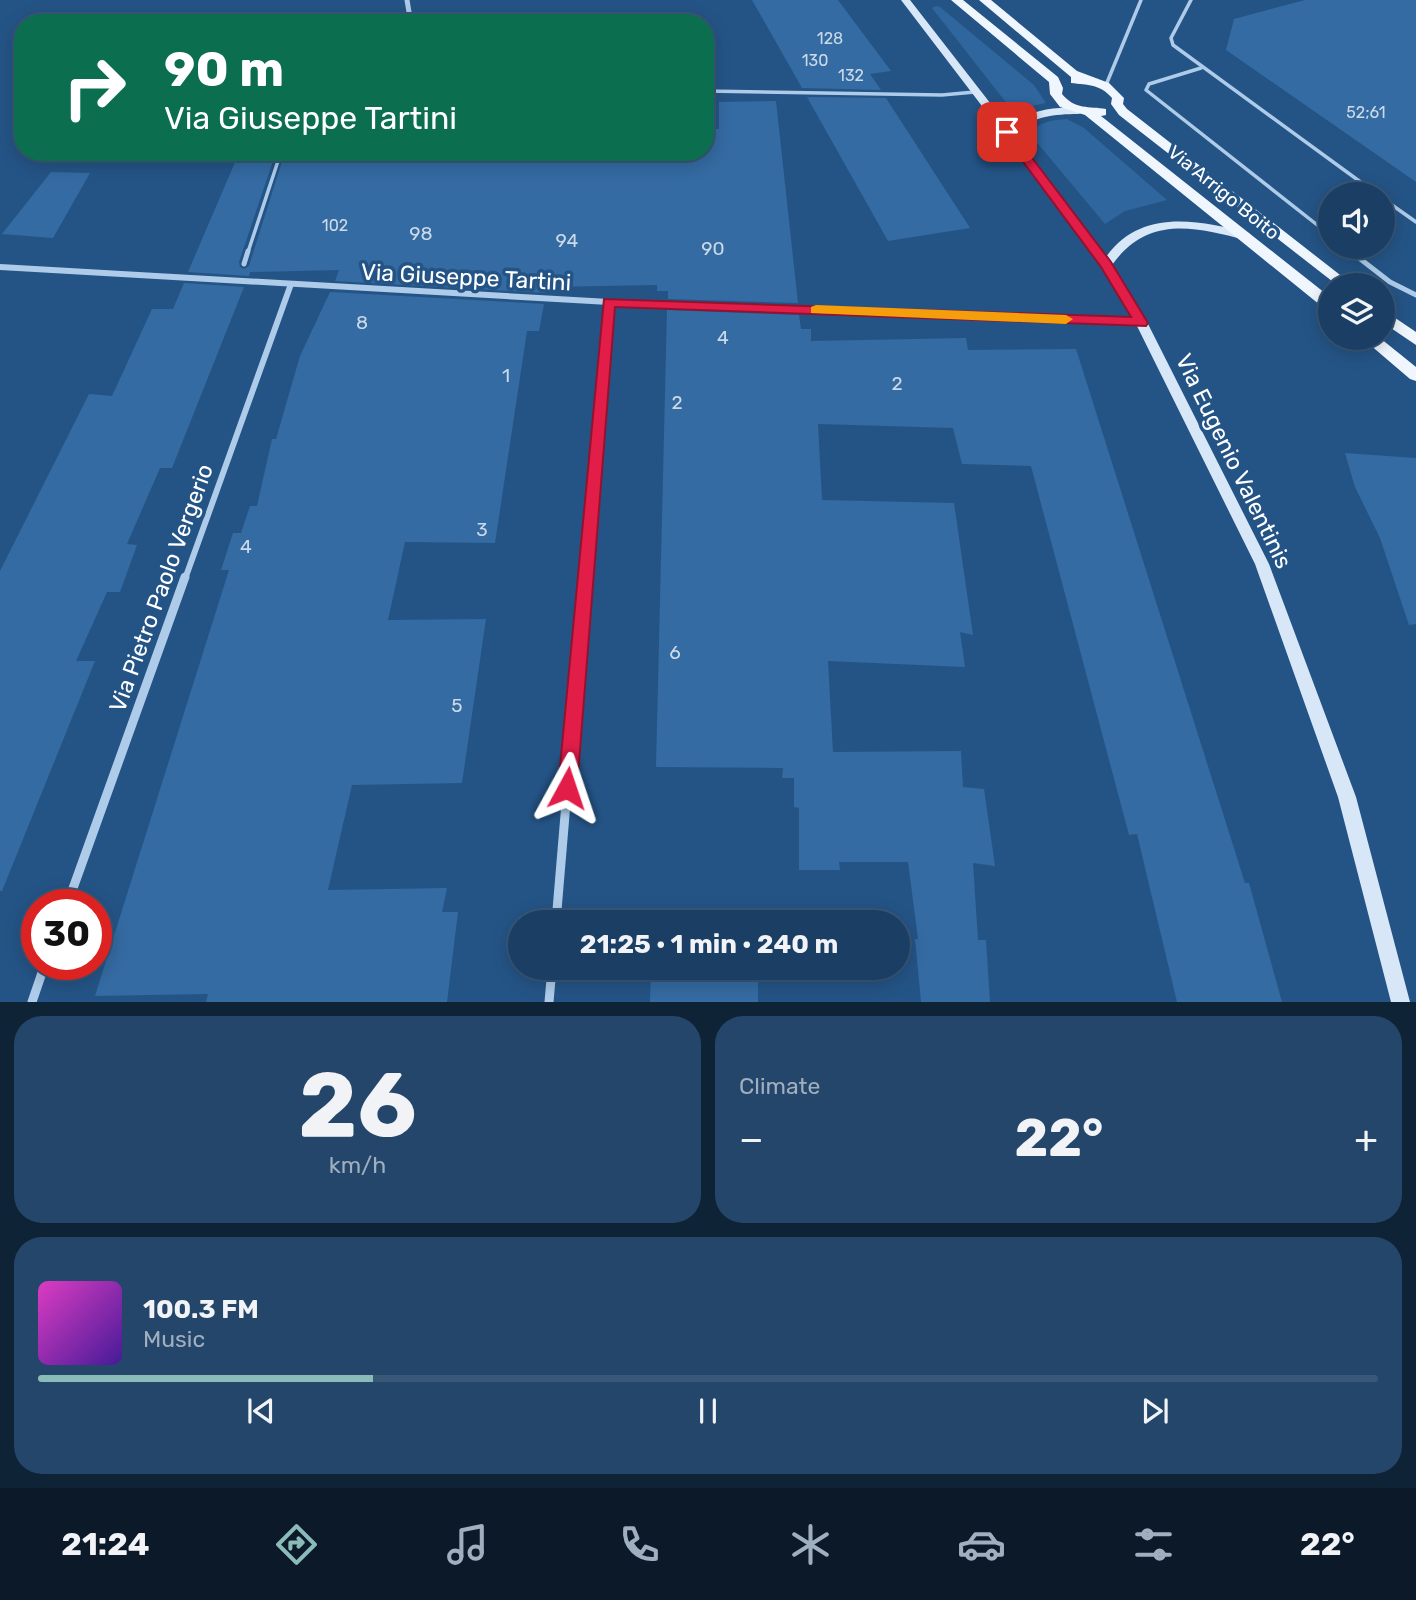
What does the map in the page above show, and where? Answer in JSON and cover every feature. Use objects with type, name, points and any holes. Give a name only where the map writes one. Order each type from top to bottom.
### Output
[{"type":"main road","name":"Via Eugenio Valentinis","points":[[905,0],[1106,265],[1141,323],[1262,564],[1347,797],[1401,1002]]},
{"type":"main road","points":[[956,0],[1054,80],[1057,88],[1072,80],[1084,79]]},
{"type":"main road","points":[[988,1],[1073,74],[1106,85]]},
{"type":"main road","name":"Via Arrigo Boito","points":[[1106,85],[1118,98],[1117,104],[1123,112],[1331,273]]},
{"type":"main road","name":"Via Arrigo Boito","points":[[1057,88],[1059,100],[1084,112],[1318,295]]},
{"type":"main road","points":[[1007,132],[1018,122],[1036,114],[1112,109],[1117,104]]},
{"type":"main road","points":[[1106,265],[1115,250],[1127,239],[1142,231],[1160,227],[1200,225],[1246,237]]},
{"type":"main road","points":[[1395,324],[1416,340]]},
{"type":"main road","points":[[1385,350],[1416,375]]},
{"type":"street","name":"Via Giuseppe Tartini","points":[[0,267],[609,302],[1141,323]]},
{"type":"street","name":"Via Pietro Paolo Vergerio","points":[[73,889],[291,284]]},
{"type":"street","points":[[557,910],[609,302]]},
{"type":"street","points":[[32,1002],[40,980]]},
{"type":"street","points":[[549,1002],[551,980]]},
{"type":"lane","points":[[1106,85],[1141,0]]},
{"type":"lane","points":[[1191,0],[1171,38],[1173,45],[1360,182]]},
{"type":"lane","points":[[1202,68],[1149,84],[1146,90],[1318,226]]},
{"type":"lane","points":[[714,91],[942,95],[975,92]]},
{"type":"lane","points":[[244,264],[278,161]]},
{"type":"lane","points":[[1395,207],[1416,222]]},
{"type":"lane","points":[[1360,259],[1390,282],[1416,295]]},
{"type":"shaded area","points":[[936,6],[1034,85],[1046,103],[1012,110],[932,8]]},
{"type":"shaded area","points":[[1067,119],[1084,128],[1167,200],[1125,211],[1105,224],[1029,133],[1046,122]]},
{"type":"building","points":[[752,0],[838,0],[891,71],[870,74],[881,90],[802,88]]},
{"type":"building","points":[[1305,0],[1416,0],[1416,182],[1226,50],[1234,19]]},
{"type":"building","points":[[807,97],[886,98],[970,228],[888,241]]},
{"type":"building","points":[[776,101],[798,303],[668,299],[668,291],[657,291],[657,285],[547,287],[546,293],[335,281],[339,270],[250,272],[249,276],[188,272],[236,161],[273,161],[239,262],[244,269],[249,266],[282,161],[714,161],[714,129],[719,129],[719,102]]},
{"type":"building","points":[[51,172],[90,173],[53,238],[2,234]]},
{"type":"building","points":[[184,283],[244,287],[172,468],[160,468],[127,544],[137,545],[120,592],[107,592],[76,661],[95,661],[0,891],[0,571],[89,394],[112,396],[152,309],[173,309]]},
{"type":"building","points":[[330,292],[544,304],[539,331],[527,331],[495,543],[405,542],[388,620],[486,619],[462,783],[352,785],[328,890],[447,888],[442,912],[458,912],[447,1002],[206,1002],[208,994],[95,996],[100,980],[112,980],[112,942],[229,570],[221,570],[233,533],[241,533],[250,506],[257,506],[272,439],[276,439],[300,356]]},
{"type":"building","points":[[667,310],[799,315],[801,329],[811,329],[811,341],[966,338],[968,350],[1076,349],[1245,883],[1249,883],[1282,1002],[1177,1002],[1137,834],[1129,835],[1031,466],[962,464],[953,428],[818,424],[822,500],[954,503],[973,635],[960,632],[965,667],[828,661],[833,752],[961,751],[963,787],[984,789],[995,866],[973,863],[978,940],[986,940],[990,1002],[921,1002],[915,939],[918,939],[908,862],[839,862],[840,870],[799,870],[799,808],[794,807],[794,778],[782,778],[783,768],[656,767]]},
{"type":"building","points":[[1345,453],[1416,458],[1416,624],[1409,625],[1380,538],[1355,487]]},
{"type":"building","points":[[651,980],[758,980],[758,1002],[650,1002]]},
{"type":"slow traffic","points":[[816,310],[1066,319]]},
{"type":"route","points":[[567,788],[609,302],[1141,323],[1106,265],[1007,132]]}]
